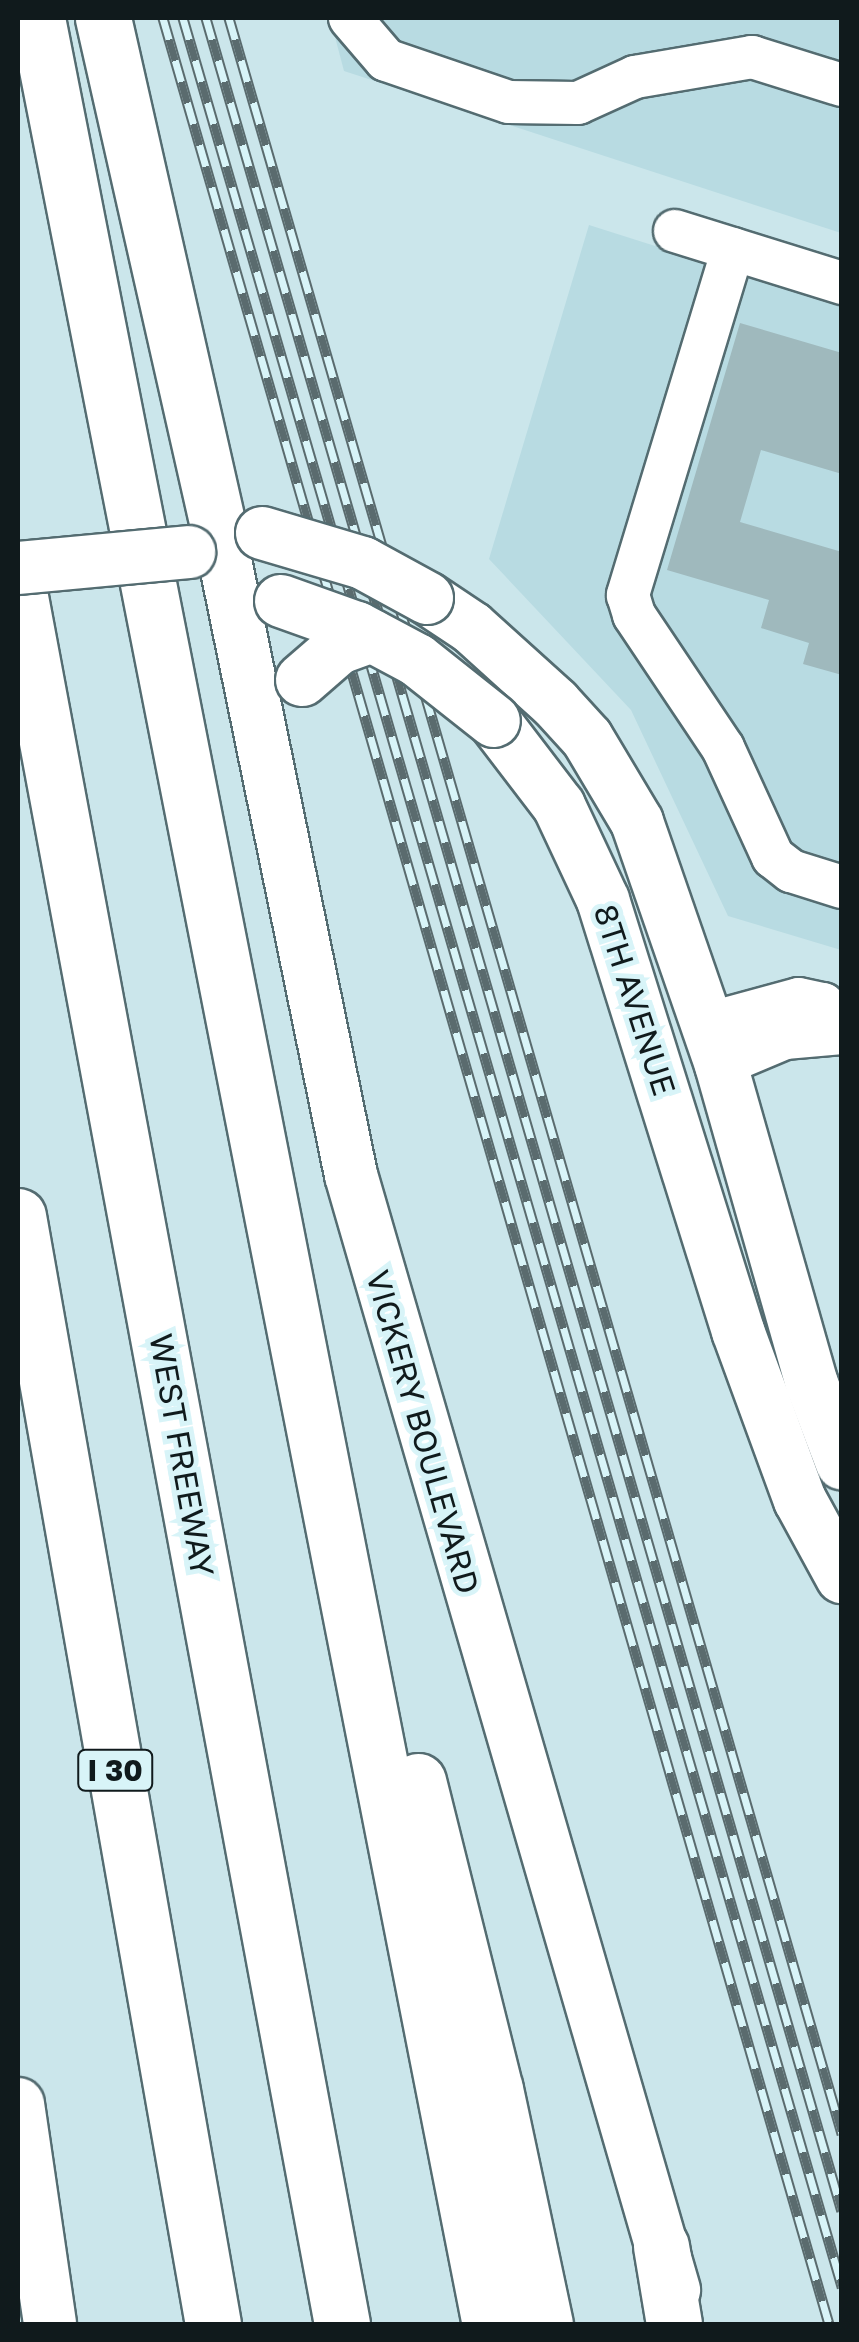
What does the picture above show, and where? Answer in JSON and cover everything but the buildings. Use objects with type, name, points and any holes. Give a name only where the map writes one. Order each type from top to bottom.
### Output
[{"type":"highway","points":[[37,18],[490,2324]]},
{"type":"highway","points":[[104,22],[127,141],[223,537]]},
{"type":"highway","name":"WEST FREEWAY","points":[[18,586],[342,2324]]},
{"type":"highway","points":[[246,1094],[495,2089],[545,2324]]},
{"type":"highway","name":"I 30","points":[[18,1216],[213,2324]]},
{"type":"highway","points":[[661,2246],[674,2324]]},
{"type":"main road","points":[[18,568],[223,537],[231,588]]},
{"type":"main road","name":"8TH AVENUE","points":[[223,537],[363,563],[472,628],[555,702],[611,776],[659,877],[714,1044],[812,1384],[842,1463]]},
{"type":"main road","name":"8TH AVENUE","points":[[231,588],[281,601],[372,636],[417,660],[494,721],[559,806],[603,900],[738,1332],[800,1500],[842,1577]]},
{"type":"main road","name":"VICKERY BOULEVARD","points":[[231,588],[323,1060],[378,1282],[685,2324]]},
{"type":"main road","points":[[269,789],[302,680],[339,648],[372,636]]},
{"type":"main road","points":[[18,2104],[50,2324]]},
{"type":"street","points":[[350,18],[386,60],[509,102],[578,102],[635,77],[752,57],[842,85]]},
{"type":"street","points":[[675,231],[842,283]]},
{"type":"street","points":[[733,249],[628,594],[634,615],[723,748],[773,857],[791,871],[842,887]]},
{"type":"street","points":[[714,1044],[785,1038],[815,1040],[840,1032]]},
{"type":"shaded area","points":[[330,18],[841,18],[841,233],[344,71]]},
{"type":"shaded area","points":[[589,225],[841,305],[841,950],[728,916],[631,710],[489,559]]},
{"type":"railway","points":[[163,18],[829,2324]]},
{"type":"railway","points":[[183,18],[842,2287]]},
{"type":"railway","points":[[206,18],[842,2211]]},
{"type":"railway","points":[[229,18],[842,2134]]}]
